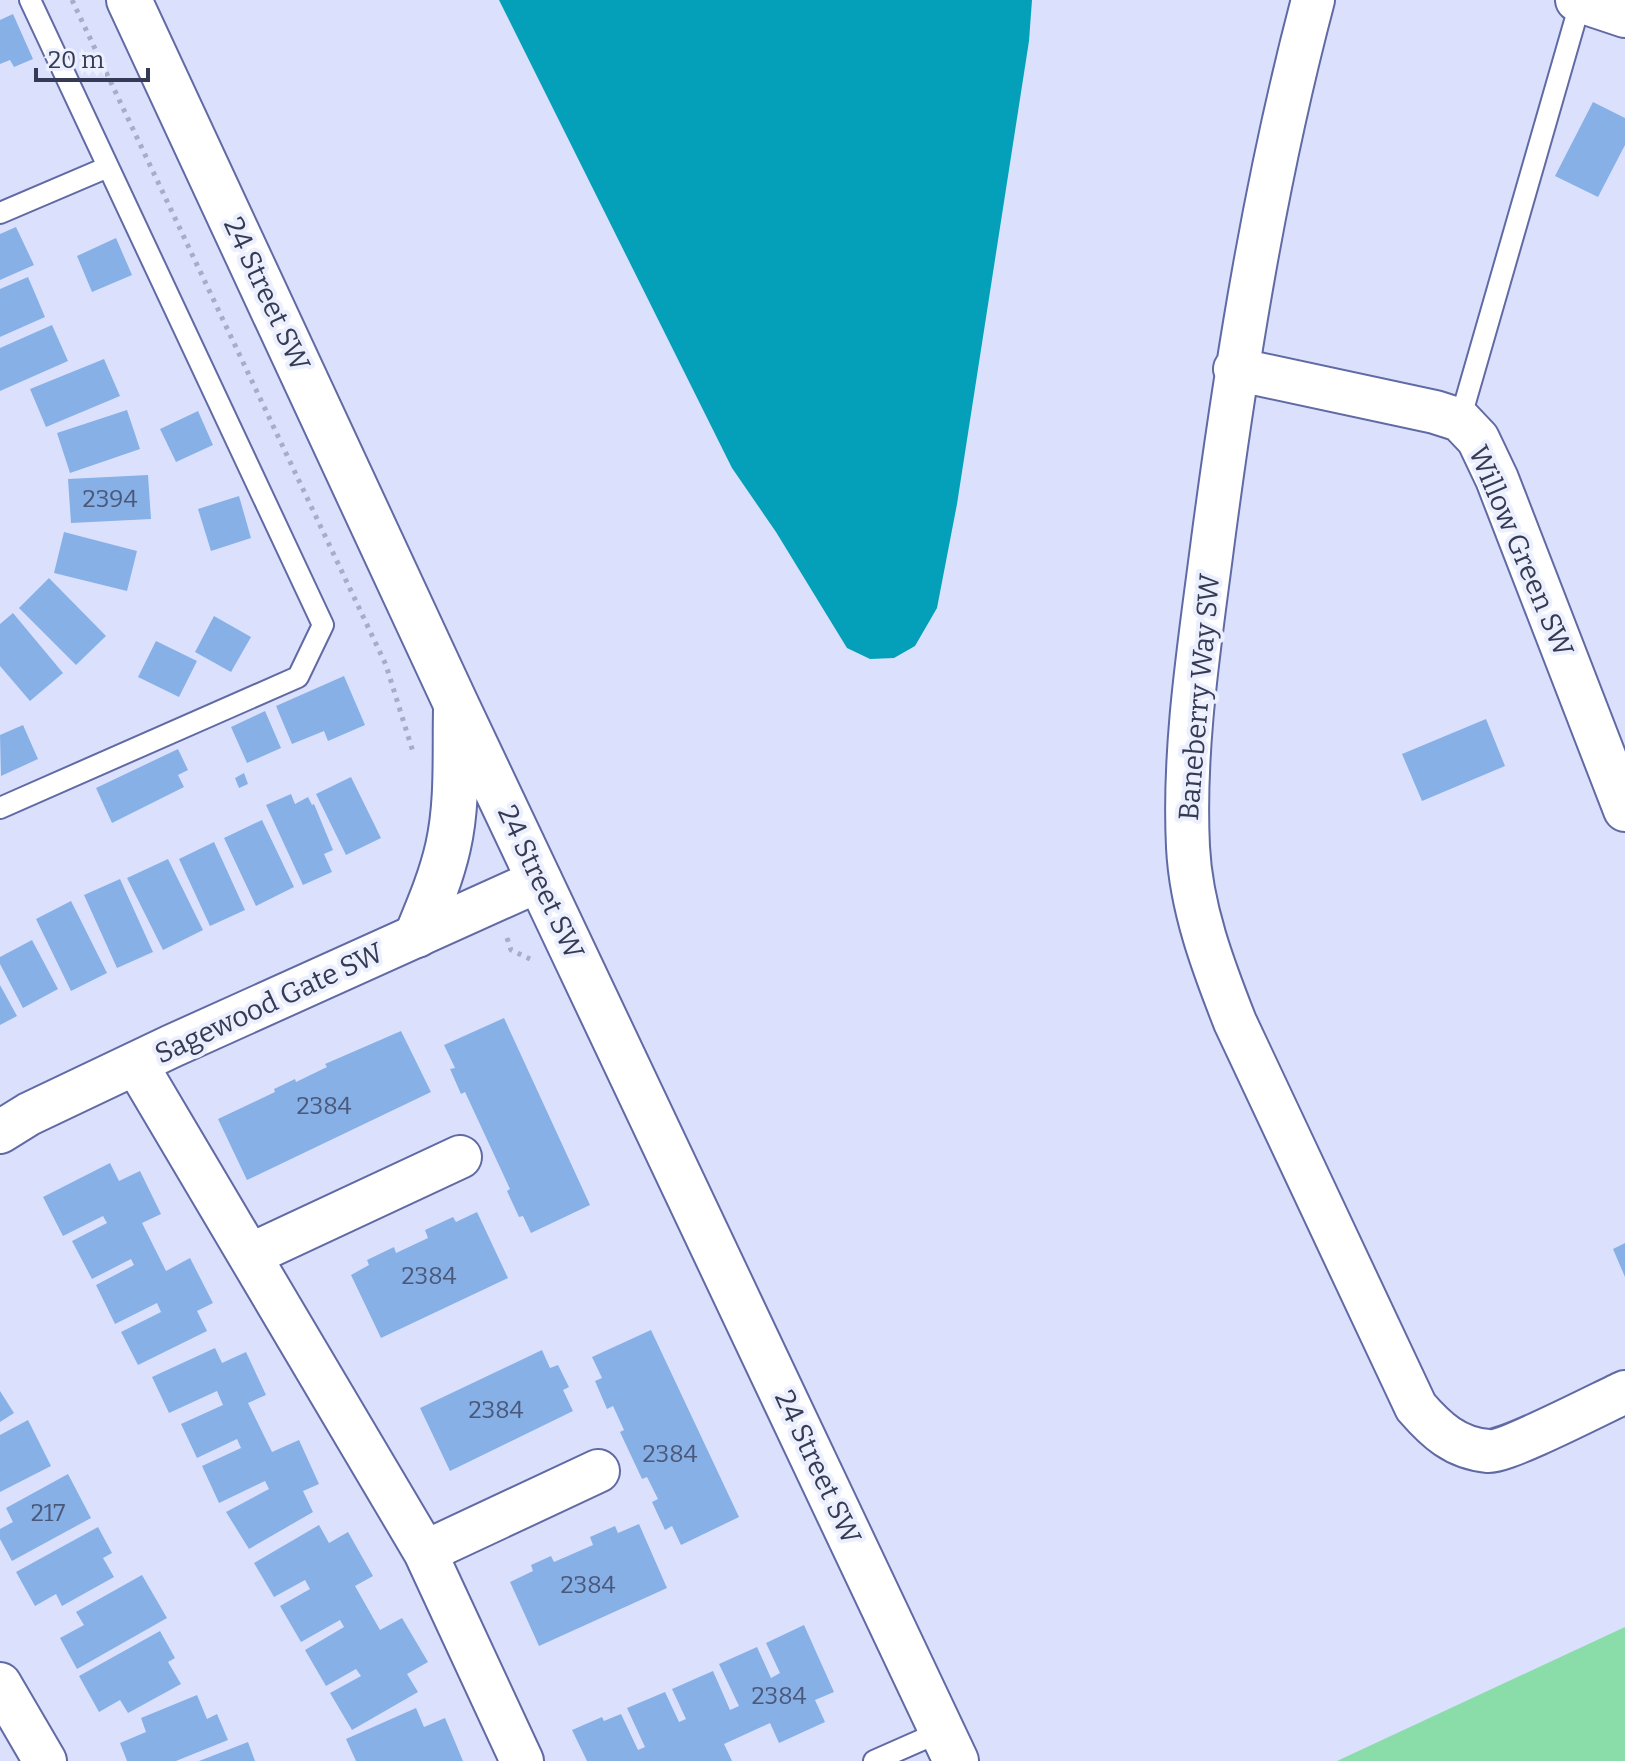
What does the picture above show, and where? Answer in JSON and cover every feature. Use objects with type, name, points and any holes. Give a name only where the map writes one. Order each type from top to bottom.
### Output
[{"type":"street","name":"24 Street SW","points":[[129,0],[456,704],[949,1746]]},
{"type":"street","name":"Baneberry Way SW","points":[[1313,0],[1263,219],[1235,369],[1196,676],[1188,772],[1188,849],[1197,911],[1216,974],[1235,1022],[1416,1407],[1438,1433],[1462,1446],[1491,1452],[1625,1392]]},
{"type":"street","points":[[1579,0],[1625,16]]},
{"type":"street","name":"Willow Green SW","points":[[1235,369],[1435,412],[1460,420],[1478,439],[1497,479],[1625,810]]},
{"type":"street","points":[[417,935],[440,879],[449,845],[453,816],[456,704]]},
{"type":"street","name":"Sagewood Gate SW","points":[[0,1132],[29,1114],[136,1064],[540,880]]},
{"type":"street","points":[[136,1064],[425,1552],[522,1761]]},
{"type":"street","points":[[250,1255],[460,1157]]},
{"type":"street","points":[[425,1552],[598,1471]]},
{"type":"street","points":[[0,1684],[45,1761]]},
{"type":"lane","points":[[0,808],[298,677],[323,625],[30,0]]},
{"type":"lane","points":[[1460,420],[1579,0]]},
{"type":"lane","points":[[0,213],[108,167]]},
{"type":"lane","points":[[874,1761],[949,1746]]},
{"type":"path","points":[[72,0],[386,665],[415,758]]},
{"type":"green space","points":[[1625,1627],[1625,1761],[1337,1761]]},
{"type":"water","points":[[499,0],[1032,0],[1029,41],[957,504],[937,608],[915,646],[894,658],[870,659],[847,648],[776,532],[732,468]]},
{"type":"building","points":[[13,14],[33,59],[14,67],[10,60],[0,64],[0,20]]},
{"type":"building","points":[[1593,102],[1625,118],[1625,145],[1598,197],[1555,176]]},
{"type":"building","points":[[16,227],[34,265],[0,280],[0,234]]},
{"type":"building","points":[[116,238],[132,275],[92,292],[77,256]]},
{"type":"building","points":[[28,277],[45,317],[0,337],[0,289]]},
{"type":"building","points":[[52,325],[68,361],[0,391],[0,348]]},
{"type":"building","points":[[104,359],[120,396],[46,427],[30,389]]},
{"type":"building","points":[[127,410],[140,449],[70,473],[57,433]]},
{"type":"building","points":[[198,411],[213,445],[176,462],[160,429]]},
{"type":"building","points":[[148,475],[151,519],[71,523],[68,479]]},
{"type":"building","points":[[239,496],[251,538],[211,551],[198,509]]},
{"type":"building","points":[[64,532],[137,551],[127,591],[54,573]]},
{"type":"building","points":[[49,578],[106,636],[76,665],[19,608]]},
{"type":"building","points":[[13,613],[63,673],[30,701],[0,666],[0,624]]},
{"type":"building","points":[[214,616],[251,637],[231,672],[195,652]]},
{"type":"building","points":[[156,641],[197,661],[179,697],[138,677]]},
{"type":"building","points":[[344,676],[365,725],[328,741],[324,731],[292,744],[276,706]]},
{"type":"building","points":[[265,711],[281,748],[247,763],[231,727]]},
{"type":"building","points":[[1486,719],[1505,766],[1422,801],[1402,754]]},
{"type":"building","points":[[23,725],[38,759],[1,776],[0,735]]},
{"type":"building","points":[[178,749],[188,770],[178,775],[184,787],[112,823],[96,788]]},
{"type":"building","points":[[244,773],[248,784],[239,788],[235,778]]},
{"type":"building","points":[[351,777],[381,838],[346,855],[316,794]]},
{"type":"building","points":[[291,794],[295,804],[308,797],[314,804],[333,850],[324,854],[332,872],[303,885],[266,805]]},
{"type":"building","points":[[262,820],[294,887],[256,906],[224,838]]},
{"type":"building","points":[[214,842],[245,910],[210,926],[179,859]]},
{"type":"building","points":[[168,859],[203,930],[163,950],[127,878]]},
{"type":"building","points":[[120,879],[153,952],[117,968],[84,895]]},
{"type":"building","points":[[71,901],[107,973],[71,991],[36,919]]},
{"type":"building","points":[[32,940],[58,989],[23,1008],[0,964],[0,957]]},
{"type":"building","points":[[0,985],[17,1016],[0,1025]]},
{"type":"building","points":[[504,1018],[590,1205],[531,1233],[523,1216],[519,1217],[507,1191],[510,1189],[465,1092],[461,1094],[450,1069],[455,1068],[444,1045]]},
{"type":"building","points":[[401,1031],[431,1092],[247,1180],[218,1119],[275,1092],[274,1089],[327,1067],[325,1064]]},
{"type":"building","points":[[110,1163],[119,1181],[140,1171],[161,1214],[142,1223],[166,1271],[190,1258],[213,1303],[197,1311],[207,1331],[138,1365],[121,1332],[161,1312],[157,1303],[115,1324],[96,1285],[134,1265],[131,1259],[92,1279],[72,1241],[107,1223],[103,1216],[63,1236],[43,1197]]},
{"type":"building","points":[[477,1212],[508,1278],[381,1338],[351,1275],[369,1265],[367,1260],[394,1247],[396,1253],[428,1238],[425,1230],[453,1217],[456,1222]]},
{"type":"building","points":[[1625,1243],[1625,1277],[1613,1249]]},
{"type":"building","points":[[651,1330],[739,1517],[681,1545],[672,1526],[665,1530],[652,1502],[658,1499],[647,1477],[642,1479],[620,1432],[624,1430],[613,1406],[607,1409],[595,1381],[602,1378],[592,1357]]},
{"type":"building","points":[[215,1348],[222,1363],[246,1352],[266,1395],[248,1403],[272,1452],[299,1440],[319,1484],[303,1491],[313,1512],[249,1549],[226,1512],[269,1489],[265,1481],[219,1503],[202,1466],[241,1448],[237,1439],[197,1458],[181,1424],[223,1405],[217,1391],[169,1413],[152,1377]]},
{"type":"building","points":[[542,1350],[550,1368],[558,1365],[569,1387],[563,1390],[573,1411],[450,1471],[420,1408]]},
{"type":"building","points":[[0,1391],[14,1413],[0,1422]]},
{"type":"building","points":[[28,1420],[51,1466],[0,1492],[0,1435]]},
{"type":"building","points":[[68,1474],[91,1518],[12,1561],[0,1539],[0,1529],[13,1522],[6,1508]]},
{"type":"building","points":[[639,1524],[667,1588],[539,1646],[510,1582],[533,1571],[531,1565],[551,1556],[554,1562],[593,1545],[590,1537],[615,1526],[618,1533]]},
{"type":"building","points":[[319,1525],[329,1543],[348,1532],[373,1576],[355,1586],[380,1630],[402,1618],[428,1662],[407,1674],[418,1692],[352,1730],[330,1693],[361,1676],[356,1669],[326,1686],[305,1650],[344,1627],[340,1620],[301,1642],[280,1606],[310,1589],[305,1580],[274,1597],[254,1563]]},
{"type":"building","points":[[98,1527],[112,1553],[103,1558],[114,1577],[62,1606],[56,1594],[35,1606],[16,1572]]},
{"type":"building","points":[[142,1575],[167,1618],[77,1669],[60,1638],[84,1625],[76,1612]]},
{"type":"building","points":[[804,1625],[834,1692],[815,1700],[825,1722],[779,1743],[770,1723],[724,1744],[732,1761],[587,1761],[572,1730],[602,1717],[604,1721],[621,1714],[638,1750],[645,1747],[627,1708],[665,1692],[679,1722],[686,1719],[672,1689],[713,1671],[730,1710],[739,1706],[719,1664],[757,1647],[771,1678],[780,1673],[766,1643]]},
{"type":"building","points":[[160,1631],[175,1658],[168,1662],[181,1684],[128,1713],[120,1700],[99,1712],[79,1676]]},
{"type":"building","points":[[197,1695],[207,1719],[217,1714],[228,1740],[176,1761],[127,1761],[120,1743],[146,1732],[141,1718]]},
{"type":"building","points":[[416,1708],[424,1727],[445,1718],[463,1761],[356,1761],[346,1739]]},
{"type":"building","points":[[248,1742],[255,1761],[199,1761]]}]
